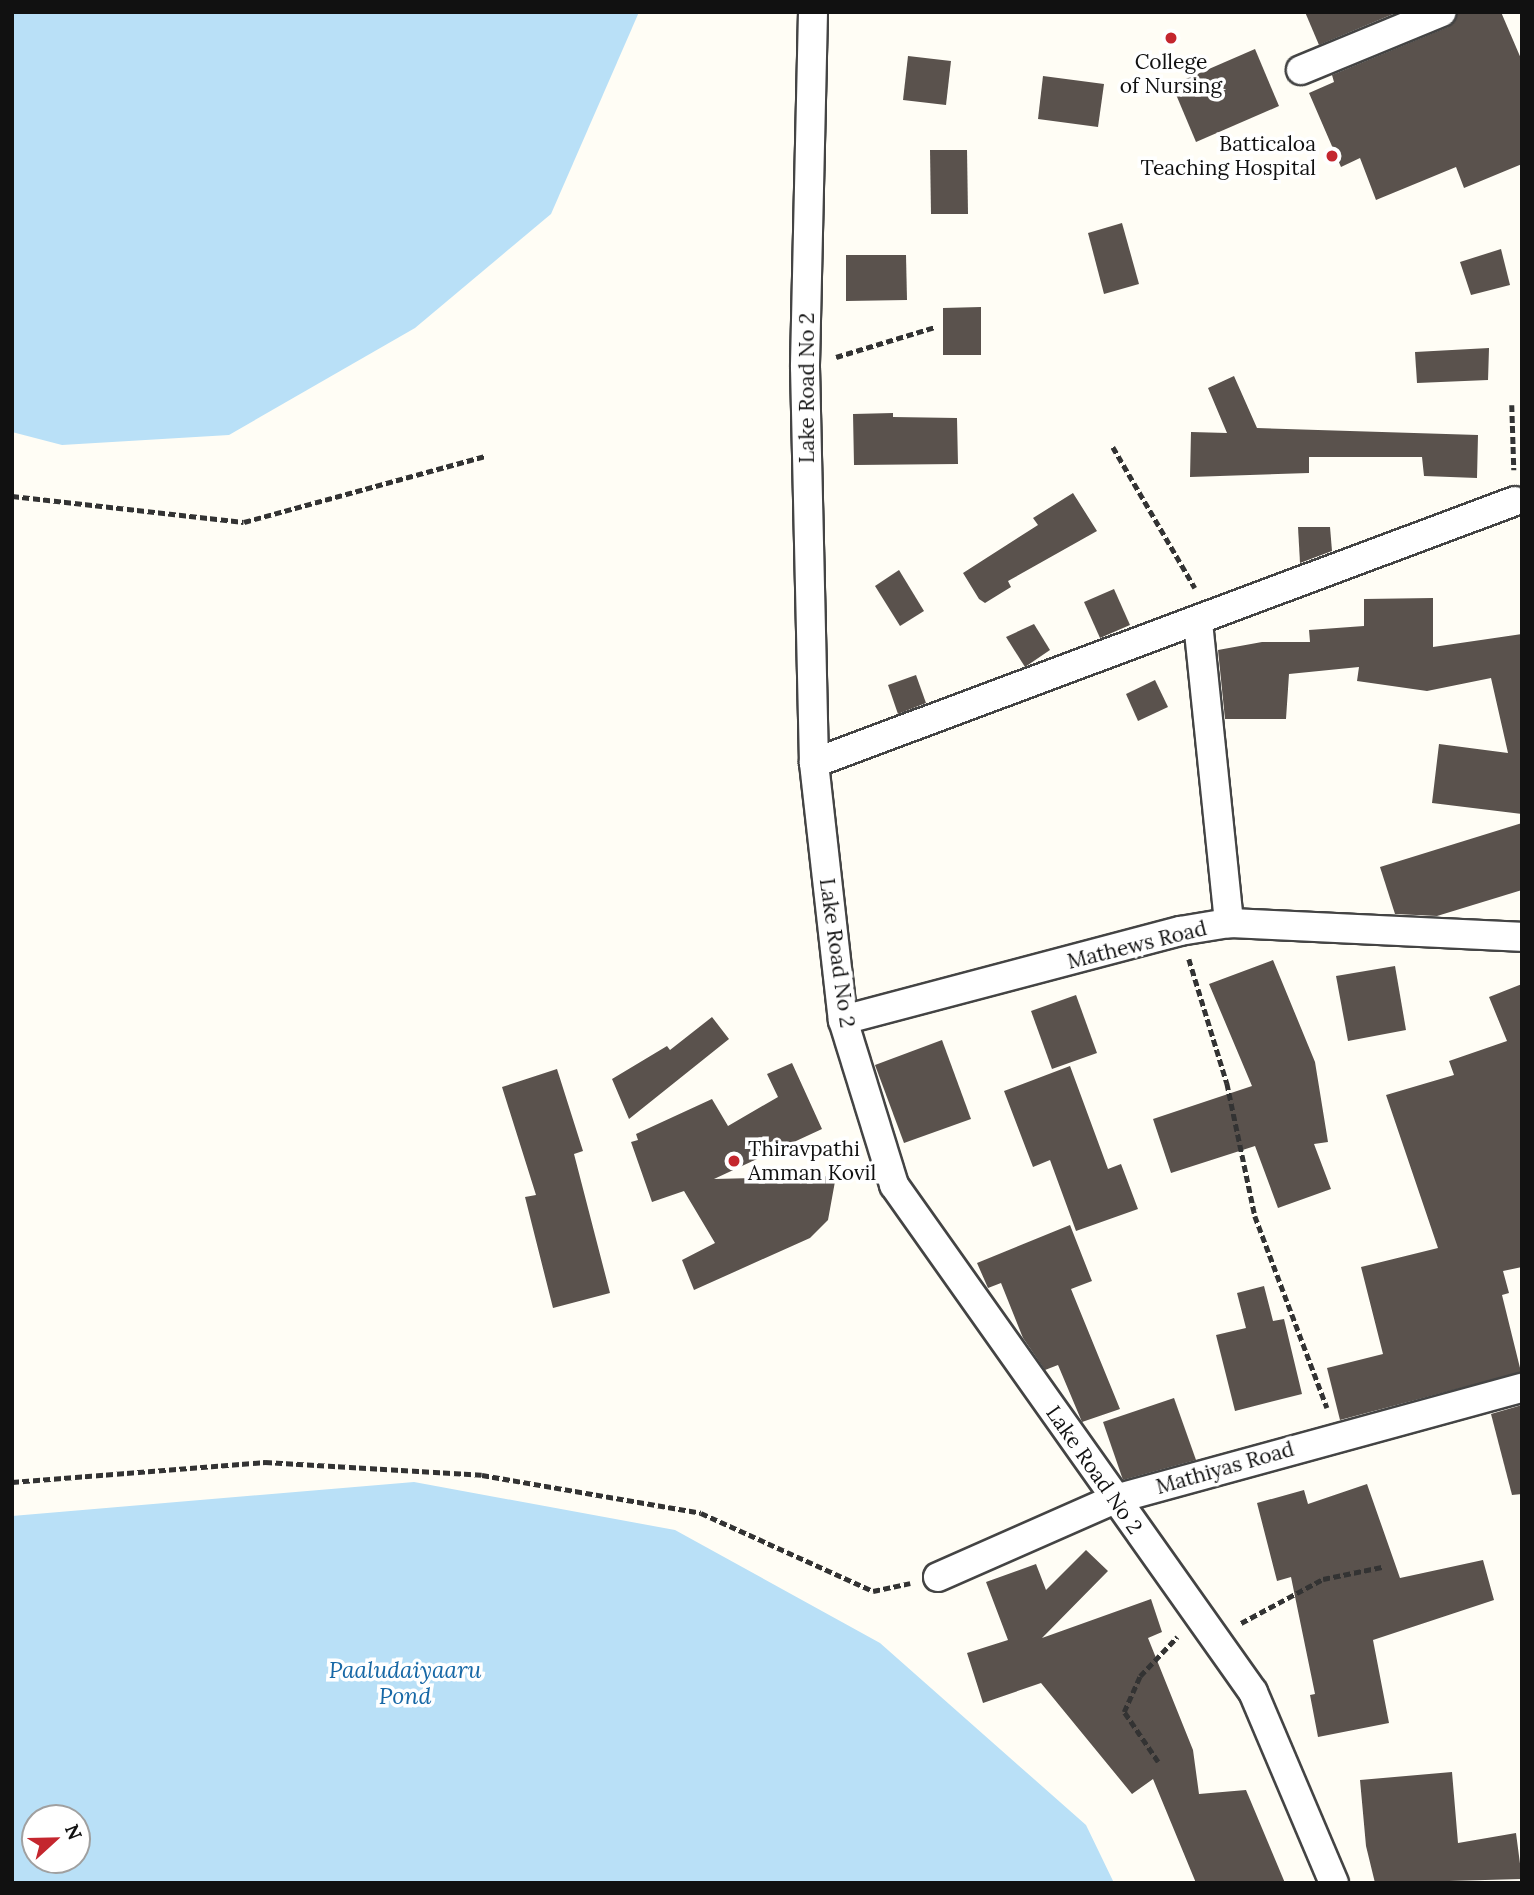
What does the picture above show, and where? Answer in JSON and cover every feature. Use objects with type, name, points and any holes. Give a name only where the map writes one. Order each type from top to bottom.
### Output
[{"type":"street","name":"Lake Road No 2","points":[[813,12],[805,367],[814,763],[843,1020],[894,1185],[1253,1692],[1334,1883]]},
{"type":"street","points":[[1301,70],[1442,12]]},
{"type":"street","points":[[814,763],[1205,619],[1331,567],[1515,501]]},
{"type":"street","points":[[1205,619],[1229,923]]},
{"type":"street","name":"Mathews Road","points":[[843,1020],[1180,932],[1229,923],[1522,937]]},
{"type":"street","name":"Mathiyas Road","points":[[938,1577],[1115,1499],[1335,1436],[1522,1388]]},
{"type":"path","points":[[805,367],[935,327]]},
{"type":"path","points":[[1512,405],[1515,501]]},
{"type":"path","points":[[1113,447],[1205,619]]},
{"type":"path","points":[[12,496],[244,522],[486,456]]},
{"type":"path","points":[[1180,932],[1227,1083],[1255,1216],[1335,1436]]},
{"type":"path","points":[[12,1482],[265,1462],[482,1475],[701,1513],[873,1591],[938,1577]]},
{"type":"path","points":[[1158,1762],[1124,1712],[1140,1676],[1205,1627],[1323,1579],[1382,1567]]},
{"type":"water","points":[[12,12],[639,12],[551,214],[415,328],[229,435],[62,445],[12,432]]},
{"type":"water","name":"Paaludaiyaaru Pond","points":[[414,1482],[675,1530],[880,1643],[1086,1825],[1114,1883],[12,1883],[12,1516]]},
{"type":"building","points":[[1305,12],[1398,12],[1319,45]]},
{"type":"building","points":[[1458,12],[1501,12],[1522,61],[1522,164],[1464,188],[1456,167],[1376,200],[1360,158],[1341,167],[1309,93],[1334,82],[1332,75],[1448,27]]},
{"type":"building","points":[[1255,49],[1279,106],[1196,142],[1172,85]]},
{"type":"building","points":[[908,56],[951,61],[946,105],[903,100]]},
{"type":"building","points":[[1043,76],[1104,84],[1098,127],[1038,119]]},
{"type":"building","points":[[930,150],[967,150],[968,214],[931,214]]},
{"type":"building","points":[[1122,223],[1139,284],[1104,294],[1088,233]]},
{"type":"building","points":[[1501,249],[1510,285],[1471,295],[1460,262]]},
{"type":"building","points":[[846,255],[906,255],[907,300],[846,301]]},
{"type":"building","points":[[981,307],[981,355],[943,355],[943,308]]},
{"type":"building","points":[[1489,348],[1488,380],[1417,383],[1415,352]]},
{"type":"building","points":[[1234,376],[1257,428],[1478,435],[1477,478],[1424,476],[1422,457],[1309,457],[1309,473],[1190,477],[1191,432],[1227,433],[1208,388]]},
{"type":"building","points":[[893,413],[893,417],[957,418],[958,464],[854,465],[853,414]]},
{"type":"building","points":[[1073,493],[1097,531],[1008,581],[1011,587],[985,603],[979,599],[963,573],[1038,525],[1033,518]]},
{"type":"building","points":[[1298,527],[1330,527],[1332,551],[1300,563]]},
{"type":"building","points":[[899,570],[924,611],[900,626],[875,586]]},
{"type":"building","points":[[1114,589],[1130,625],[1100,638],[1084,602]]},
{"type":"building","points":[[1433,598],[1433,647],[1522,634],[1522,814],[1432,803],[1439,744],[1508,753],[1491,678],[1427,691],[1357,681],[1359,667],[1289,674],[1286,719],[1225,719],[1218,650],[1262,642],[1310,642],[1309,630],[1364,626],[1364,599]]},
{"type":"building","points":[[1034,624],[1050,650],[1025,667],[1006,637]]},
{"type":"building","points":[[916,675],[926,703],[898,714],[888,685]]},
{"type":"building","points":[[1155,680],[1168,707],[1138,721],[1126,694]]},
{"type":"building","points":[[1522,823],[1522,890],[1437,916],[1395,914],[1380,867]]},
{"type":"building","points":[[1273,960],[1315,1062],[1328,1142],[1314,1144],[1331,1189],[1278,1208],[1255,1146],[1171,1173],[1153,1119],[1252,1086],[1209,984]]},
{"type":"building","points":[[1395,966],[1406,1030],[1348,1041],[1336,976]]},
{"type":"building","points":[[1522,984],[1522,1267],[1503,1271],[1509,1293],[1502,1295],[1521,1372],[1340,1420],[1327,1368],[1383,1354],[1361,1267],[1438,1248],[1386,1095],[1454,1075],[1449,1061],[1507,1041],[1489,997]]},
{"type":"building","points":[[1076,995],[1097,1053],[1052,1069],[1031,1011]]},
{"type":"building","points":[[712,1017],[729,1039],[629,1119],[612,1079],[667,1046],[670,1050]]},
{"type":"building","points":[[942,1040],[971,1119],[904,1143],[875,1065]]},
{"type":"building","points":[[792,1063],[822,1129],[714,1179],[836,1176],[828,1220],[810,1238],[694,1290],[682,1260],[715,1243],[684,1191],[652,1202],[631,1142],[638,1140],[636,1134],[712,1099],[728,1126],[778,1097],[767,1074]]},
{"type":"building","points":[[1070,1066],[1108,1169],[1121,1164],[1138,1209],[1076,1231],[1050,1160],[1033,1167],[1004,1091]]},
{"type":"building","points":[[557,1069],[583,1151],[574,1154],[610,1293],[553,1308],[525,1197],[536,1195],[502,1087]]},
{"type":"building","points":[[1070,1225],[1092,1281],[1071,1289],[1120,1409],[1082,1422],[1058,1365],[1045,1370],[1023,1338],[1001,1283],[988,1288],[977,1263]]},
{"type":"building","points":[[1264,1286],[1273,1321],[1284,1319],[1302,1394],[1235,1411],[1216,1335],[1246,1328],[1237,1293]]},
{"type":"building","points":[[1174,1398],[1196,1460],[1123,1480],[1103,1422]]},
{"type":"building","points":[[1522,1405],[1522,1494],[1512,1495],[1491,1414]]},
{"type":"building","points":[[1367,1484],[1400,1578],[1483,1560],[1494,1600],[1373,1640],[1389,1723],[1318,1737],[1310,1695],[1315,1694],[1291,1577],[1277,1581],[1257,1503],[1304,1490],[1308,1504]]},
{"type":"building","points":[[1086,1550],[1108,1571],[1042,1638],[1151,1599],[1162,1632],[1148,1638],[1193,1750],[1199,1794],[1246,1790],[1285,1883],[1196,1883],[1153,1779],[1132,1794],[1041,1683],[983,1703],[967,1653],[1008,1640],[986,1582],[1036,1564],[1046,1590]]},
{"type":"building","points":[[1452,1772],[1458,1843],[1516,1833],[1522,1879],[1375,1883],[1366,1846],[1360,1780]]},
{"type":"place","name":"College of Nursing","points":[[1171,38]]},
{"type":"place","name":"Batticaloa Teaching Hospital","points":[[1332,156]]},
{"type":"place","name":"Thiravpathi Amman Kovil","points":[[734,1161]]}]
